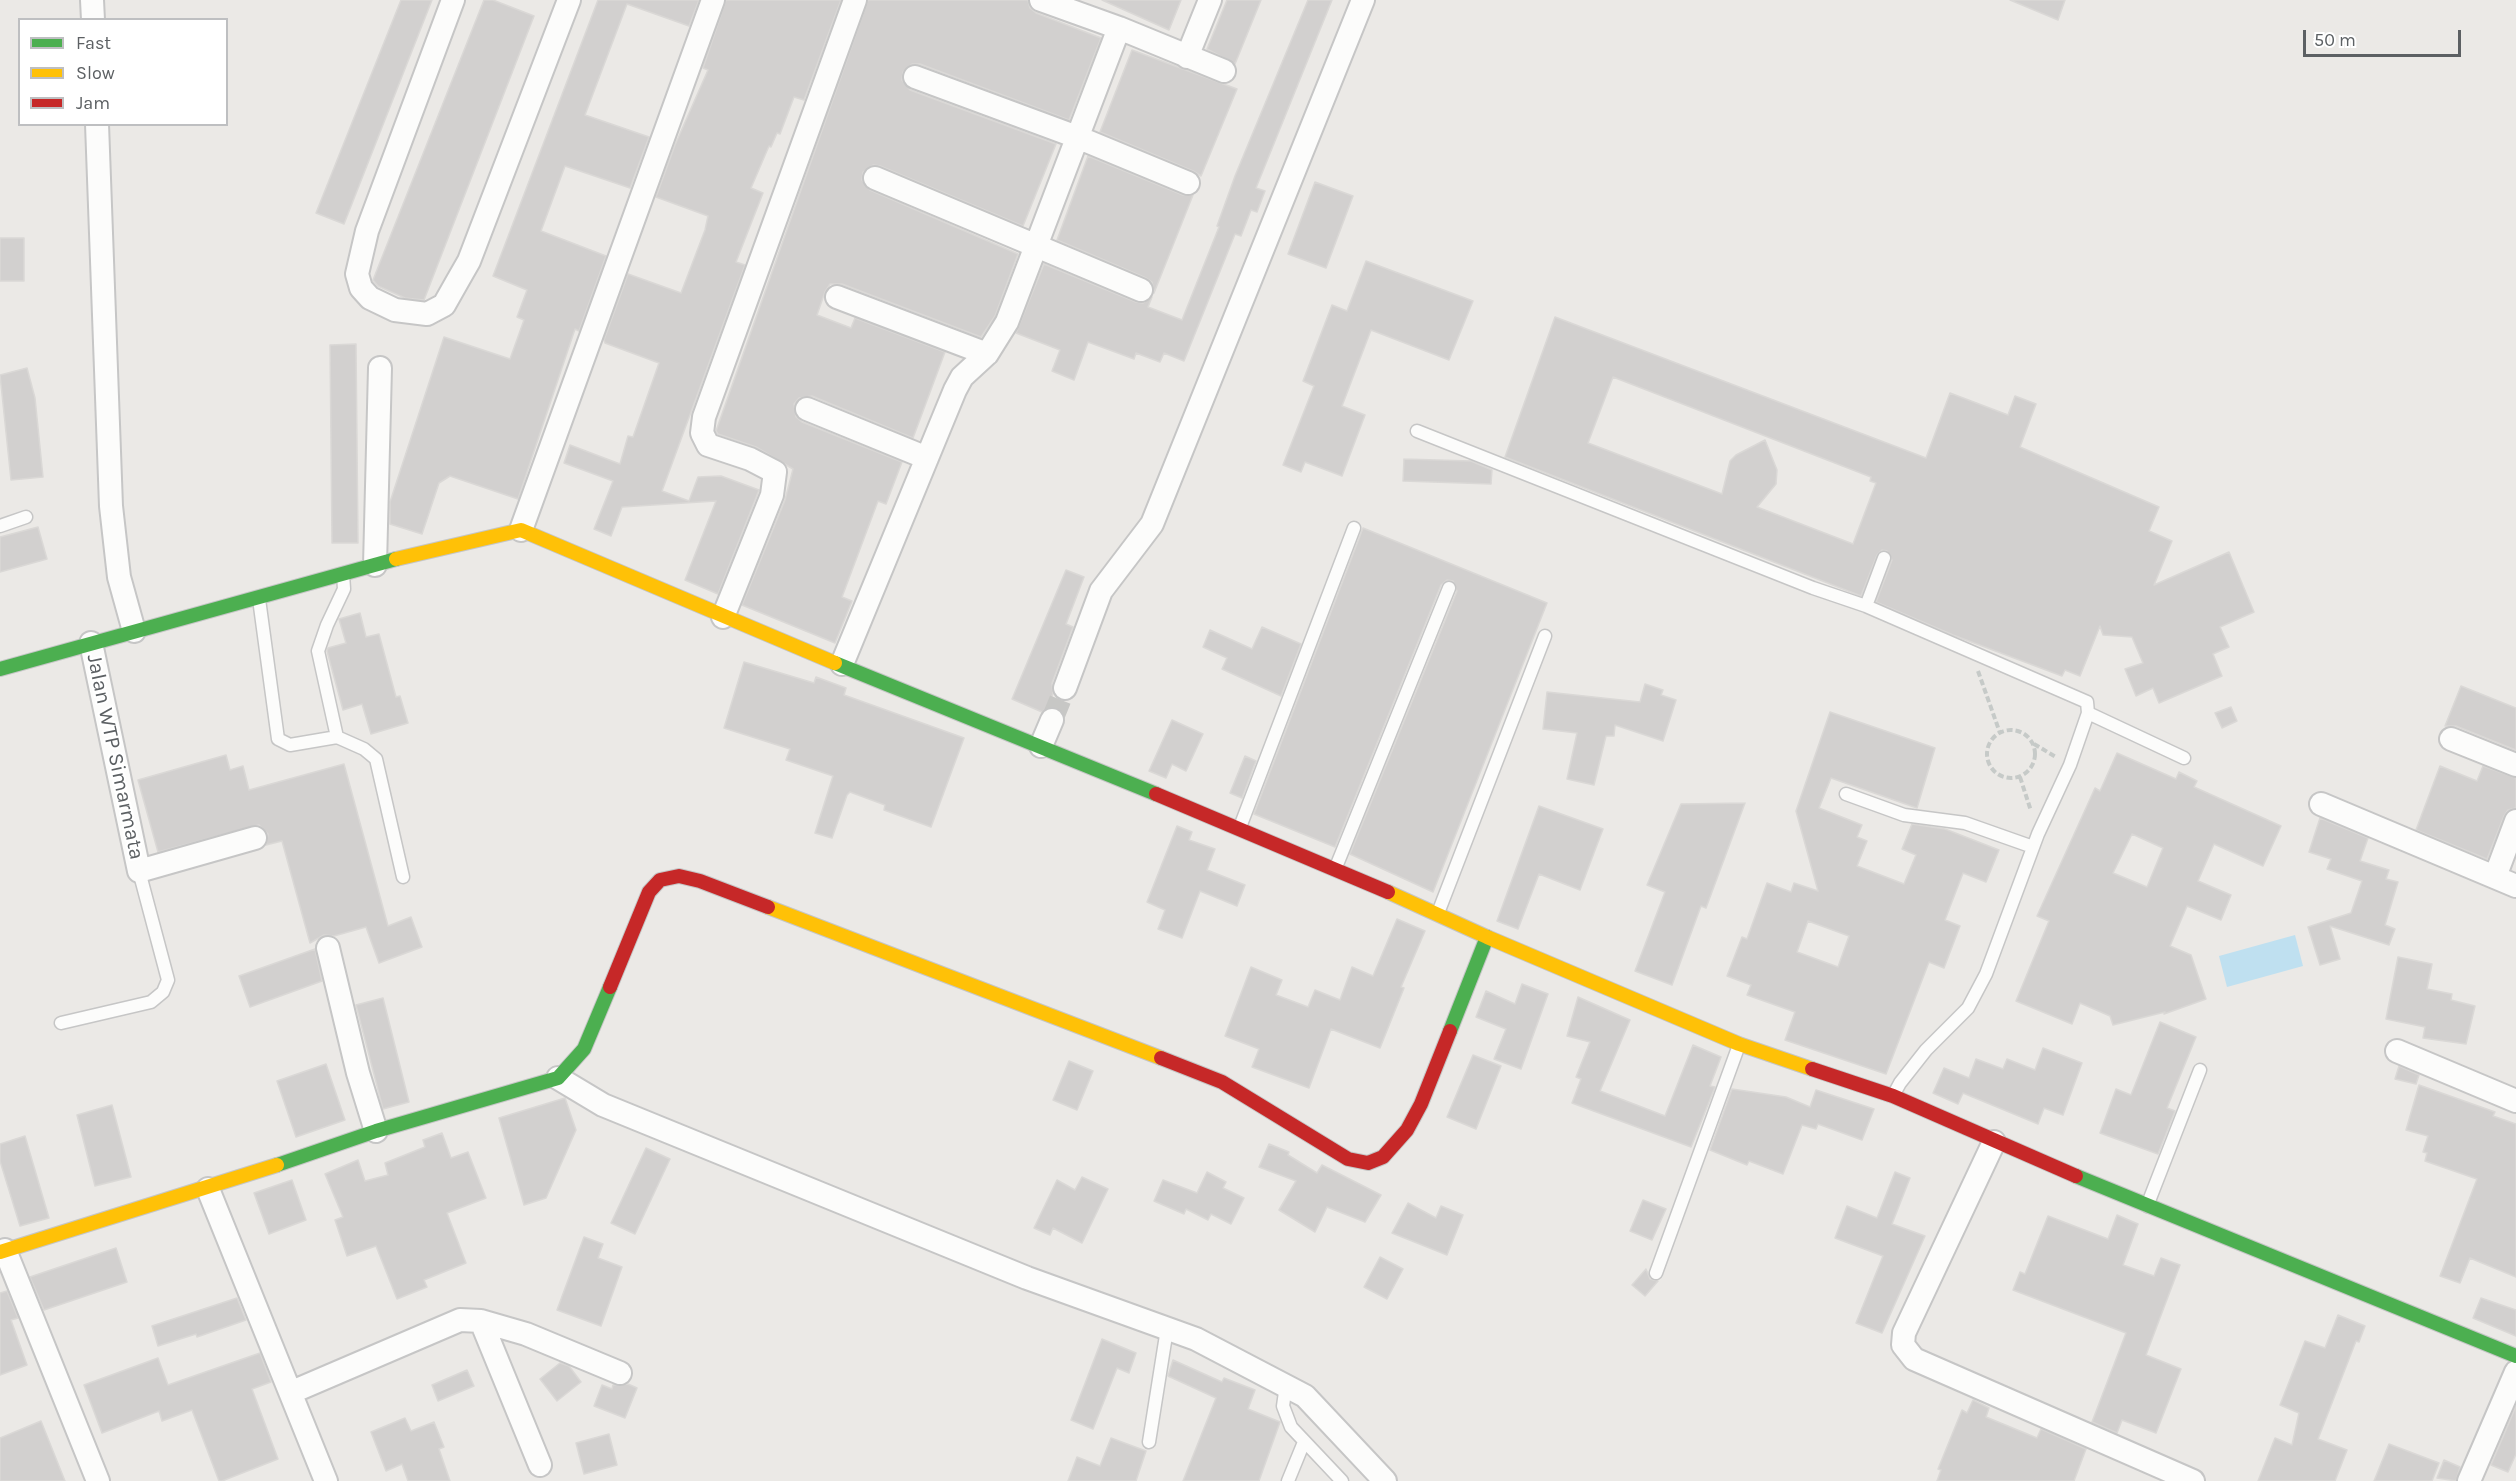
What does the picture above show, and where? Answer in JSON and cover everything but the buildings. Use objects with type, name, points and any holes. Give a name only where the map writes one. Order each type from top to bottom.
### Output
[{"type":"street","points":[[92,0],[93,18]]},
{"type":"street","points":[[453,0],[367,231],[357,274],[361,288],[370,298],[395,310],[428,314],[444,305],[461,275],[569,0]]},
{"type":"street","points":[[521,530],[714,0]]},
{"type":"street","points":[[723,617],[772,495],[775,472],[750,459],[708,445],[702,433],[704,417],[855,0]]},
{"type":"street","points":[[1041,0],[1090,9],[1119,28],[1224,71]]},
{"type":"street","points":[[1187,57],[1210,0]]},
{"type":"street","points":[[1065,688],[1101,591],[1152,524],[1363,0]]},
{"type":"street","points":[[842,664],[962,377],[987,354],[1007,322],[1119,28]]},
{"type":"street","points":[[915,77],[1077,137],[1188,183]]},
{"type":"street","points":[[97,126],[111,506],[119,577],[134,631]]},
{"type":"street","points":[[876,178],[1141,290]]},
{"type":"street","points":[[837,297],[987,354]]},
{"type":"street","points":[[375,565],[380,368]]},
{"type":"street","points":[[807,409],[927,458]]},
{"type":"street","points":[[0,669],[343,572],[521,530],[723,617],[1336,868],[1487,937],[1739,1044],[1893,1096],[2147,1207],[2516,1356]]},
{"type":"street","name":"Jalan WTP Simarmata","points":[[91,644],[139,871]]},
{"type":"street","points":[[1041,746],[1053,720]]},
{"type":"street","points":[[2451,739],[2516,765]]},
{"type":"street","points":[[2321,804],[2506,881],[2516,821]]},
{"type":"street","points":[[139,871],[255,838]]},
{"type":"street","points":[[98,1481],[2,1251],[208,1189],[376,1131],[558,1078],[584,1049],[648,892],[660,880],[679,876],[711,886],[1221,1082],[1348,1159],[1368,1164],[1383,1157],[1412,1122],[1487,937]]},
{"type":"street","points":[[328,948],[358,1073],[376,1131]]},
{"type":"street","points":[[2397,1051],[2516,1101]]},
{"type":"street","points":[[558,1078],[603,1105],[1027,1278],[1196,1339],[1286,1385],[1320,1410],[1385,1481]]},
{"type":"street","points":[[1994,1142],[1904,1333],[1903,1345],[1914,1359],[2193,1481]]},
{"type":"street","points":[[208,1189],[326,1481]]},
{"type":"street","points":[[291,1392],[460,1320],[481,1321],[526,1334],[620,1373]]},
{"type":"street","points":[[481,1321],[540,1465]]},
{"type":"street","points":[[2469,1481],[2516,1372]]},
{"type":"lane","points":[[1417,431],[1813,588],[1866,606],[2087,702],[2088,713],[2070,765],[2038,834],[1986,974],[1968,1008],[1926,1050],[1900,1083],[1893,1096]]},
{"type":"lane","points":[[0,526],[26,517]]},
{"type":"lane","points":[[1240,828],[1354,528]]},
{"type":"lane","points":[[1866,606],[1884,558]]},
{"type":"lane","points":[[337,737],[318,651],[344,589],[343,572]]},
{"type":"lane","points":[[1336,868],[1449,588]]},
{"type":"lane","points":[[259,596],[259,612],[278,740],[290,745],[337,737],[364,749],[376,759],[403,877]]},
{"type":"lane","points":[[1438,913],[1545,636]]},
{"type":"lane","points":[[2088,713],[2184,758]]},
{"type":"lane","points":[[1846,794],[1904,815],[1965,823],[2033,847]]},
{"type":"lane","points":[[61,1023],[151,1002],[164,992],[168,980],[139,871]]},
{"type":"lane","points":[[1656,1274],[1739,1044]]},
{"type":"lane","points":[[2147,1207],[2200,1070]]},
{"type":"lane","points":[[1149,1442],[1161,1352],[1167,1329]]},
{"type":"lane","points":[[1286,1385],[1284,1415],[1304,1442],[1342,1481]]},
{"type":"lane","points":[[1288,1481],[1304,1442]]},
{"type":"path","points":[[1971,650],[2000,732]]},
{"type":"path","points":[[2034,744],[2036,752],[2032,767],[2020,777],[2004,778],[1991,768],[1987,752],[1993,737],[2000,732],[2016,730],[2023,732],[2034,744],[2070,765]]},
{"type":"path","points":[[2020,777],[2038,834]]},
{"type":"water","points":[[2295,935],[2303,966],[2227,987],[2219,956]]},
{"type":"tunnel","points":[[1052,720],[1065,688]]},
{"type":"traffic: fast","points":[[0,669],[396,559]]},
{"type":"traffic: fast","points":[[835,663],[1156,794]]},
{"type":"traffic: fast","points":[[1450,1031],[1487,937]]},
{"type":"traffic: fast","points":[[277,1165],[376,1131],[558,1078],[584,1049],[610,987]]},
{"type":"traffic: fast","points":[[2076,1176],[2516,1356]]},
{"type":"traffic: slow","points":[[396,559],[521,530],[835,663]]},
{"type":"traffic: slow","points":[[1388,892],[1487,937],[1739,1044],[1812,1069]]},
{"type":"traffic: slow","points":[[768,907],[1161,1058]]},
{"type":"traffic: slow","points":[[0,1252],[277,1165]]},
{"type":"traffic: jam","points":[[1156,794],[1388,892]]},
{"type":"traffic: jam","points":[[610,987],[649,892],[660,880],[679,876],[700,881],[768,907]]},
{"type":"traffic: jam","points":[[1161,1058],[1222,1082],[1348,1159],[1368,1163],[1383,1157],[1407,1130],[1421,1104],[1450,1031]]},
{"type":"traffic: jam","points":[[1812,1069],[1893,1096],[2076,1176]]}]
